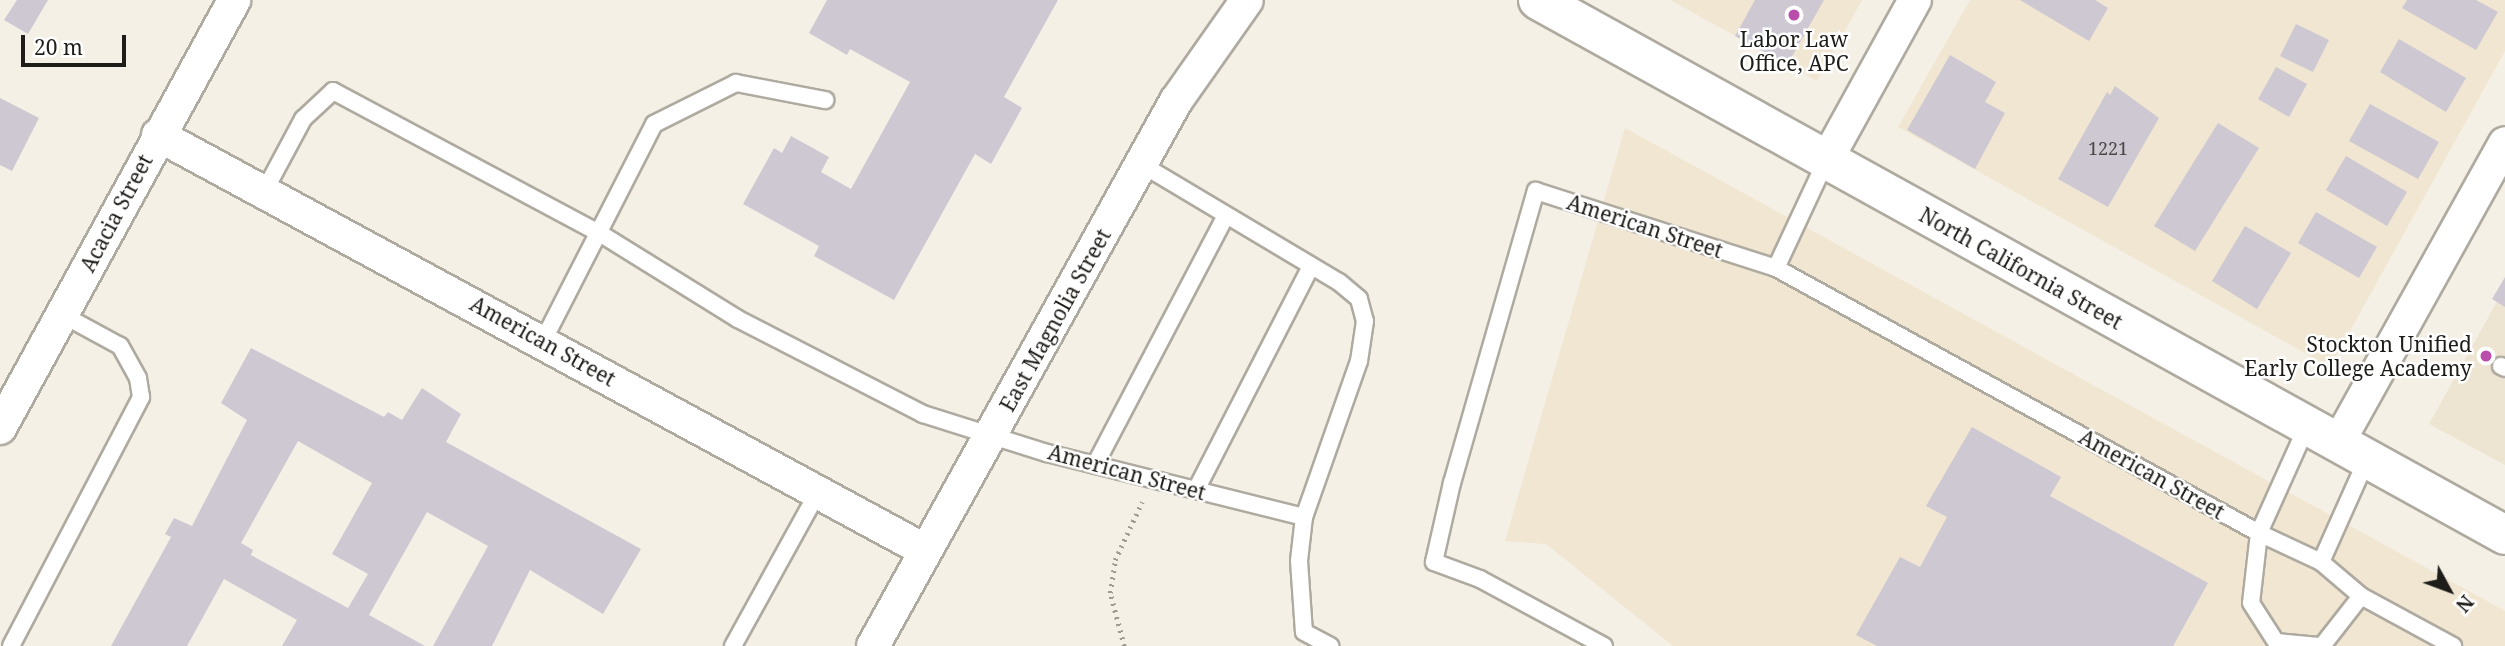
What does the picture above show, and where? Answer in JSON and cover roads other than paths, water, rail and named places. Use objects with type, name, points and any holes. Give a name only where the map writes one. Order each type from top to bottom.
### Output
[{"type":"street","name":"Acacia Street","points":[[0,428],[234,0]]},
{"type":"street","name":"East Magnolia Street","points":[[873,646],[1176,101],[1247,0]]},
{"type":"street","name":"North California Street","points":[[1538,0],[2505,535]]},
{"type":"street","points":[[1826,161],[1915,0]]},
{"type":"street","name":"American Street","points":[[158,135],[265,190],[926,551]]},
{"type":"street","points":[[2337,443],[2505,143]]},
{"type":"lane","points":[[543,341],[601,234],[654,124],[736,83],[825,100]]},
{"type":"lane","name":"American Street","points":[[265,190],[303,119],[334,91],[601,234],[738,318],[911,408],[991,435],[1095,465],[1304,517]]},
{"type":"lane","points":[[1776,268],[1826,161]]},
{"type":"lane","points":[[1141,164],[1311,266],[1359,299],[1366,321],[1359,360],[1304,517],[1299,561],[1303,639],[1330,646]]},
{"type":"lane","name":"American Street","points":[[1604,646],[1480,579],[1434,562],[1452,483],[1536,191],[1776,268],[2259,533],[2321,562],[2361,596],[2453,646]]},
{"type":"lane","points":[[1095,465],[1226,215]]},
{"type":"lane","points":[[1196,490],[1311,266]]},
{"type":"lane","points":[[11,646],[141,397],[138,378],[120,346],[61,314]]},
{"type":"lane","points":[[2337,443],[2259,533],[2252,603],[2276,642],[2321,646],[2361,596]]},
{"type":"lane","points":[[2321,562],[2337,443]]},
{"type":"lane","points":[[733,646],[818,492]]},
{"type":"place","name":"Labor Law Office, APC","points":[[1794,15]]},
{"type":"place","name":"Stockton Unified Early College Academy","points":[[2486,356]]}]
